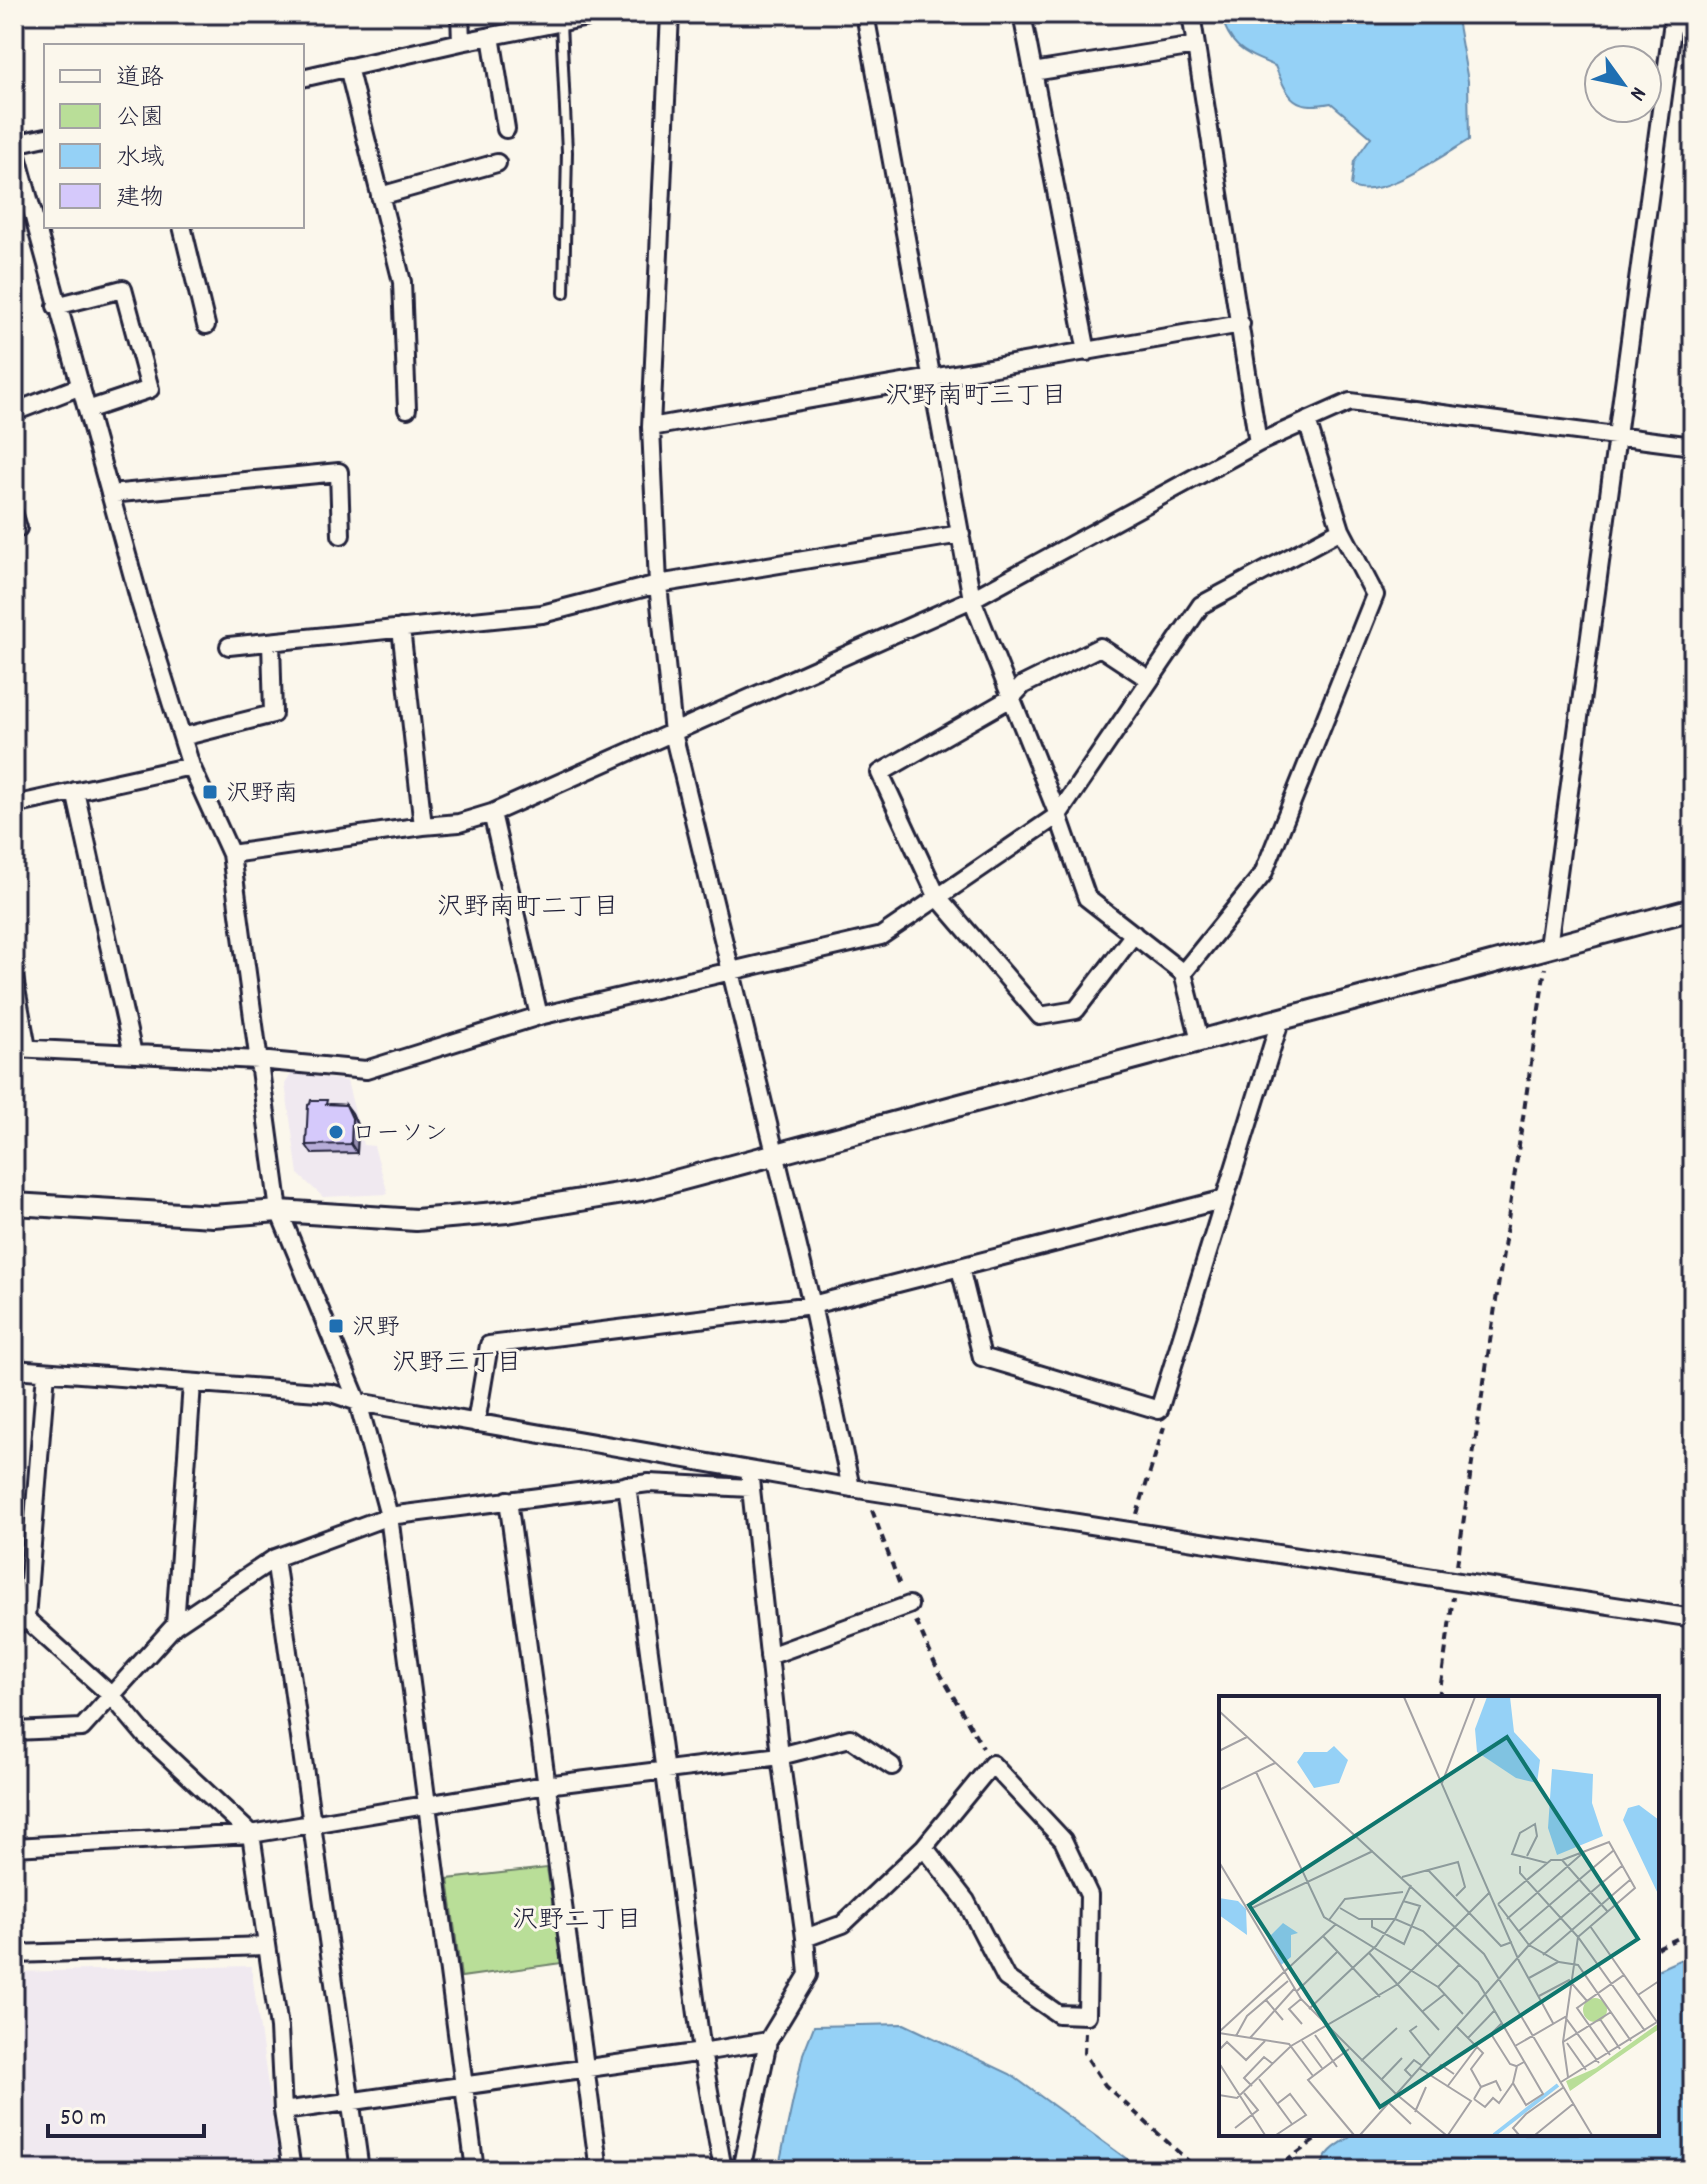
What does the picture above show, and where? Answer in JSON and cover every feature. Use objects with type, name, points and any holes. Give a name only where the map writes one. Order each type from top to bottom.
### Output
[{"type":"street","points":[[460,14],[461,42]]},
{"type":"street","points":[[304,78],[603,14]]},
{"type":"street","points":[[670,14],[651,427],[658,584],[673,733],[858,1489]]},
{"type":"street","points":[[865,14],[972,599],[1058,815],[1087,898],[1183,973],[1200,1040]]},
{"type":"street","points":[[1022,14],[1087,352]]},
{"type":"street","points":[[1191,14],[1258,443]]},
{"type":"street","points":[[1548,947],[1674,14]]},
{"type":"street","points":[[491,36],[506,129]]},
{"type":"street","points":[[1033,72],[1195,46]]},
{"type":"street","points":[[348,67],[402,282],[407,409]]},
{"type":"street","points":[[44,138],[14,145],[140,602],[191,766],[231,854],[279,1211],[358,1402],[389,1516],[475,2170]]},
{"type":"street","points":[[380,196],[497,163]]},
{"type":"street","points":[[182,228],[206,325]]},
{"type":"street","points":[[56,306],[123,289],[150,389],[87,410]]},
{"type":"street","points":[[651,427],[1241,324]]},
{"type":"street","points":[[14,412],[81,386]]},
{"type":"street","points":[[231,854],[459,823],[492,813],[972,599],[1258,443],[1350,402],[1693,446]]},
{"type":"street","points":[[1183,973],[1263,874],[1375,595],[1341,530],[1307,421]]},
{"type":"street","points":[[110,494],[339,472],[341,535]]},
{"type":"street","points":[[14,515],[18,528],[14,529]]},
{"type":"street","points":[[14,978],[20,1048],[258,1060],[366,1070],[539,1016],[881,936],[1058,815],[1201,605],[1341,530]]},
{"type":"street","points":[[229,646],[542,614],[658,584],[961,534]]},
{"type":"street","points":[[401,628],[423,826]]},
{"type":"street","points":[[182,737],[273,714],[271,642]]},
{"type":"street","points":[[1134,934],[1076,1010],[1040,1016],[937,896],[880,773],[1011,698],[1023,685],[1100,647],[1150,680]]},
{"type":"street","points":[[14,805],[191,766]]},
{"type":"street","points":[[75,791],[133,1054]]},
{"type":"street","points":[[492,813],[539,1016]]},
{"type":"street","points":[[14,1204],[213,1216],[279,1211],[416,1220],[507,1212],[642,1190],[1693,909]]},
{"type":"street","points":[[960,1268],[982,1357],[1159,1410],[1281,1018]]},
{"type":"street","points":[[476,1423],[489,1345],[812,1305],[1225,1199]]},
{"type":"street","points":[[14,1369],[331,1393],[358,1402],[858,1489],[1691,1621]]},
{"type":"street","points":[[46,1372],[18,1618],[113,1697],[145,1735],[251,1834],[279,2028],[283,2111],[292,2170]]},
{"type":"street","points":[[175,1625],[192,1384]]},
{"type":"street","points":[[741,2170],[768,2041],[808,1975],[749,1470]]},
{"type":"street","points":[[14,1731],[82,1728],[175,1625],[275,1558],[389,1516],[649,1483],[751,1488]]},
{"type":"street","points":[[627,1485],[702,2052],[723,2170]]},
{"type":"street","points":[[508,1500],[599,2170]]},
{"type":"street","points":[[275,1558],[360,2170]]},
{"type":"street","points":[[769,1656],[909,1605]]},
{"type":"street","points":[[14,1847],[251,1834],[546,1785],[780,1756],[850,1738],[892,1766]]},
{"type":"street","points":[[805,1938],[843,1924],[924,1847],[992,1764],[1063,1840],[1089,1895],[1087,2015],[1058,2014],[1006,1978],[966,1901],[924,1847]]},
{"type":"street","points":[[14,1954],[266,1946]]},
{"type":"street","points":[[283,2111],[768,2041]]},
{"type":"lane","points":[[561,23],[567,152],[564,293]]},
{"type":"path","points":[[1439,1696],[1548,947]]},
{"type":"path","points":[[1131,1532],[1165,1423],[1159,1410]]},
{"type":"path","points":[[858,1489],[937,1668],[992,1764]]},
{"type":"path","points":[[1659,1947],[1693,1934]]},
{"type":"path","points":[[1087,2015],[1084,2053],[1105,2085],[1198,2170]]},
{"type":"path","points":[[1280,2170],[1277,2168],[1320,2136]]},
{"type":"shaded area","points":[[292,1073],[347,1081],[363,1145],[374,1146],[388,1194],[323,1197],[298,1174],[285,1084]]},
{"type":"shaded area","points":[[251,1966],[280,2170],[14,2170],[14,1972]]},
{"type":"green space","points":[[547,1868],[562,1963],[461,1977],[448,1879]]},
{"type":"water","points":[[1220,14],[1454,14],[1468,81],[1469,140],[1393,183],[1363,189],[1351,186],[1354,161],[1371,137],[1331,103],[1308,105],[1294,100],[1275,66],[1234,43]]},
{"type":"water","points":[[1693,1954],[1693,2170],[1321,2170],[1329,2153],[1352,2136],[1659,2136],[1659,1969]]},
{"type":"water","points":[[904,2024],[1010,2074],[1142,2170],[778,2170],[803,2054],[814,2026]]},
{"type":"building","points":[[311,1100],[346,1105],[352,1118],[351,1144],[306,1145],[308,1105]]},
{"type":"place","name":"沢野南","points":[[210,792]]},
{"type":"place","name":"ローソン","points":[[336,1132]]},
{"type":"place","name":"沢野","points":[[336,1326]]},
{"type":"district","name":"沢野南町三丁目","points":[[976,394]]},
{"type":"district","name":"沢野南町二丁目","points":[[528,905]]},
{"type":"district","name":"沢野三丁目","points":[[457,1361]]},
{"type":"district","name":"沢野二丁目","points":[[577,1918]]}]
